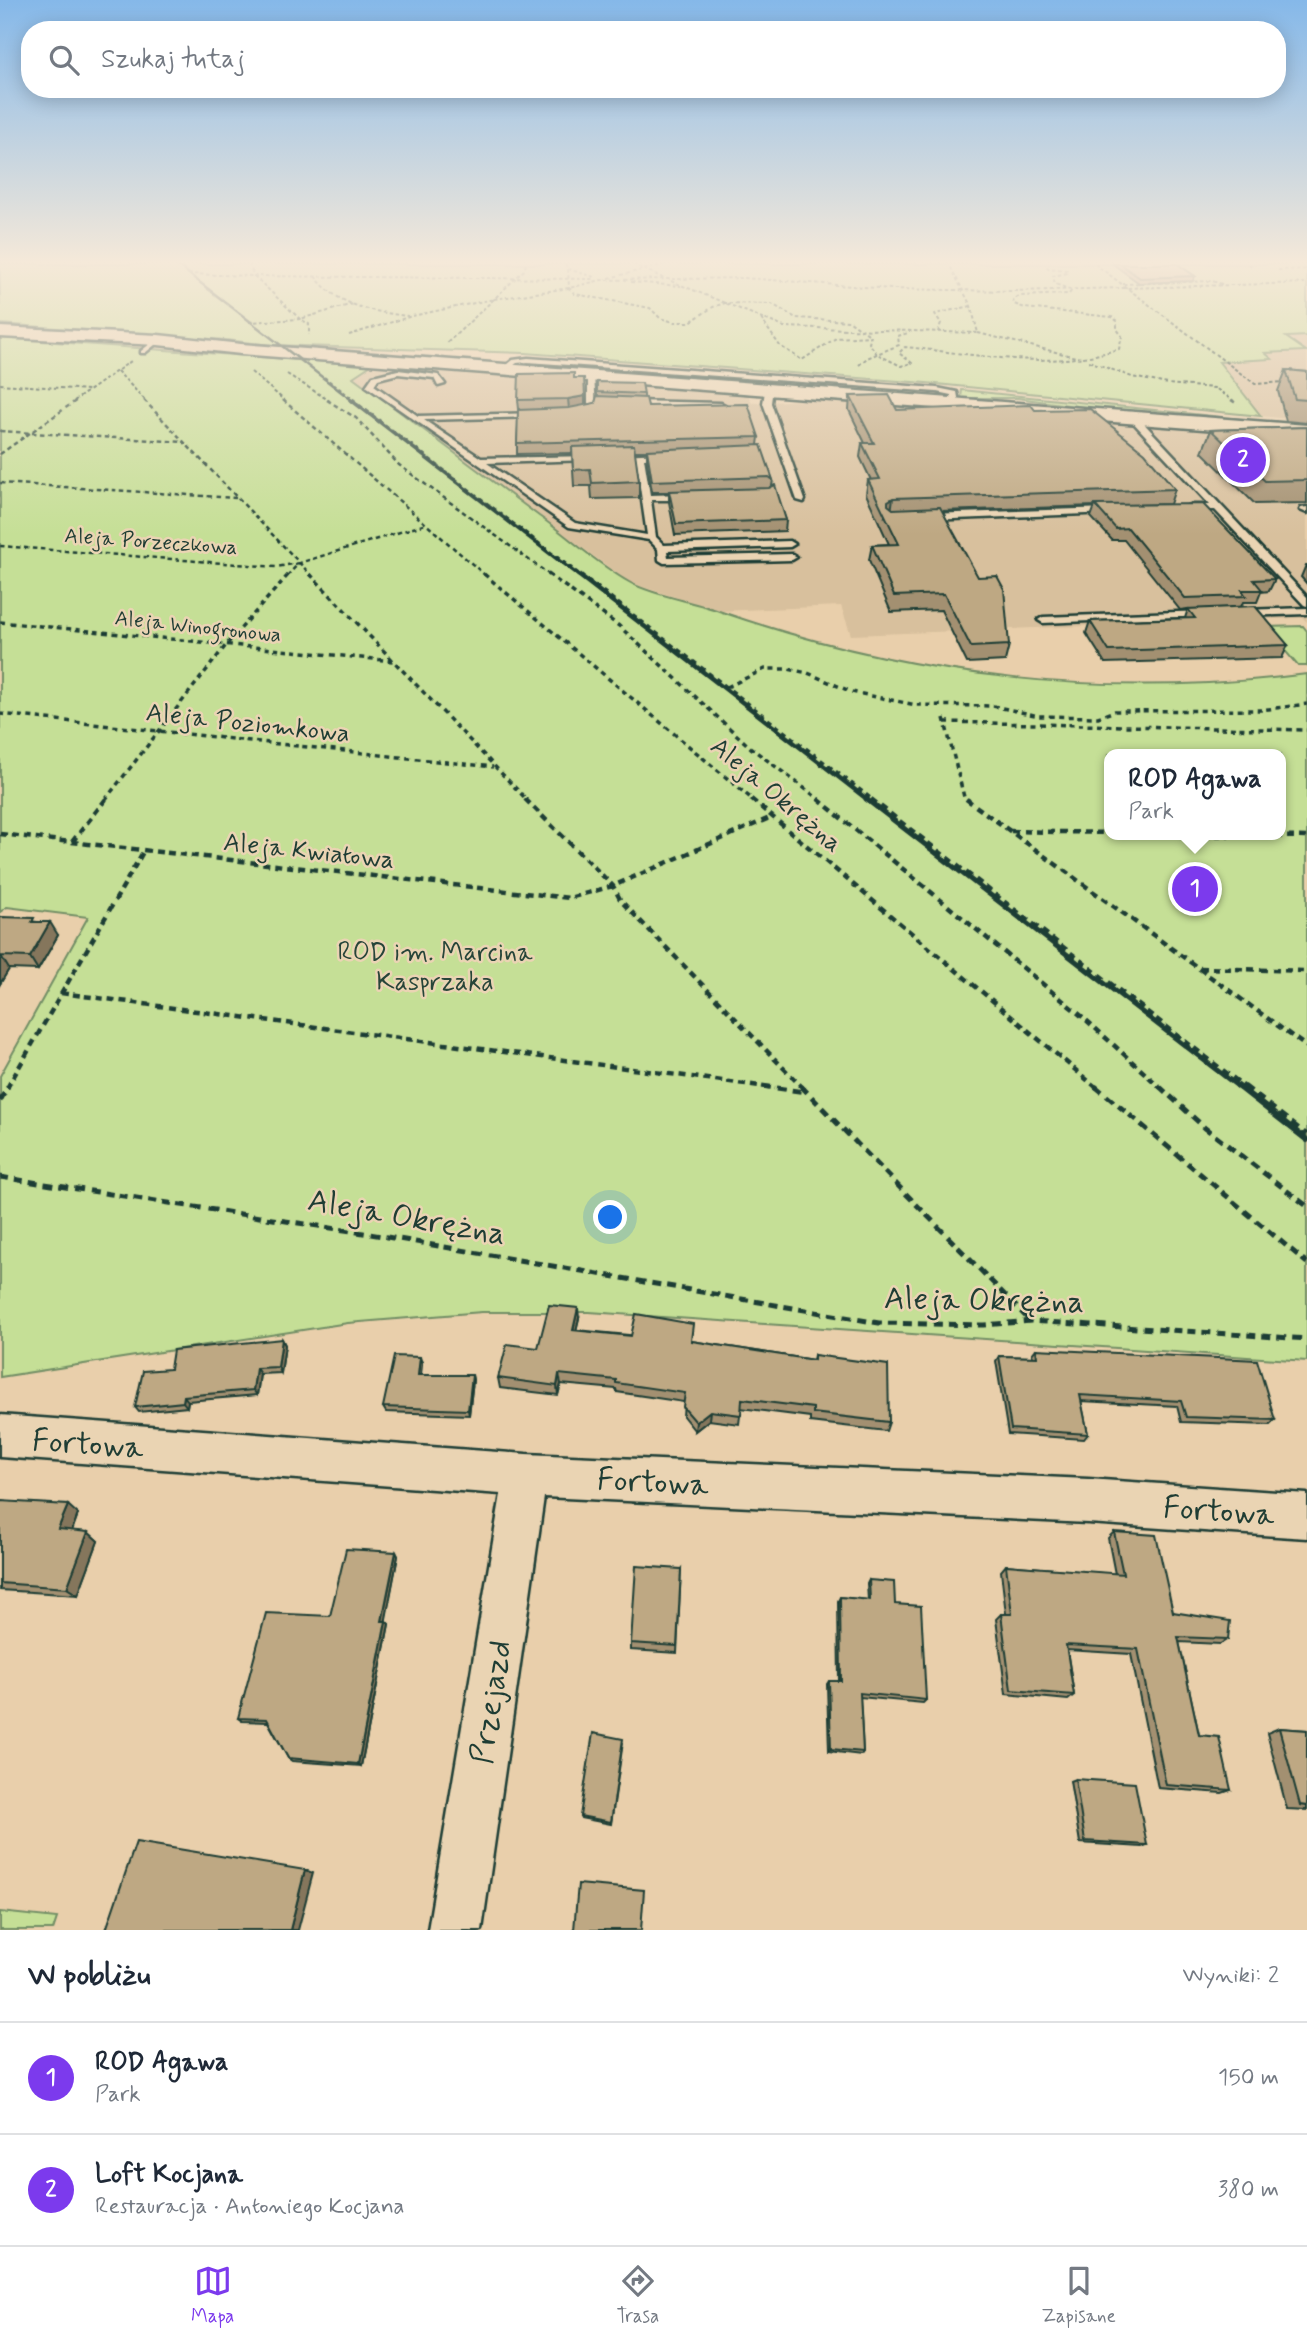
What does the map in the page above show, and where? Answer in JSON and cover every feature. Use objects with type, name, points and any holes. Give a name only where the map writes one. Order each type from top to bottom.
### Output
[{"type":"street","points":[[275,354],[769,388],[1307,430]]},
{"type":"street","name":"Fortowa","points":[[0,1436],[526,1475],[1088,1501],[1307,1516]]},
{"type":"street","name":"Przejazd","points":[[455,1930],[526,1475]]},
{"type":"lane","points":[[505,369],[515,361],[528,360],[757,376],[937,390],[954,394],[955,404]]},
{"type":"lane","points":[[441,384],[436,376],[408,372],[384,374],[371,381],[370,386],[572,526],[652,538],[662,548],[664,560],[792,557]]},
{"type":"lane","points":[[569,414],[592,410],[590,375]]},
{"type":"lane","points":[[769,388],[767,403],[800,500]]},
{"type":"lane","points":[[592,402],[605,402]]},
{"type":"lane","points":[[618,403],[737,406]]},
{"type":"lane","points":[[415,418],[541,414]]},
{"type":"lane","points":[[1133,418],[1307,603]]},
{"type":"lane","points":[[612,457],[679,455]]},
{"type":"lane","points":[[639,456],[652,538]]},
{"type":"lane","points":[[477,461],[599,457]]},
{"type":"lane","points":[[646,498],[701,496]]},
{"type":"lane","points":[[1176,509],[1216,508]]},
{"type":"lane","points":[[916,517],[1123,511]]},
{"type":"lane","points":[[662,548],[790,544]]},
{"type":"lane","points":[[1226,613],[1307,611]]},
{"type":"lane","points":[[1043,620],[1212,614]]},
{"type":"path","points":[[0,454],[139,354]]},
{"type":"path","points":[[793,354],[802,360],[811,354]]},
{"type":"path","points":[[877,354],[901,366],[912,363],[900,354]]},
{"type":"path","points":[[854,369],[866,358],[877,354]]},
{"type":"path","points":[[968,354],[1039,362],[1087,360],[1104,354]]},
{"type":"path","points":[[1063,354],[1132,377],[1168,384],[1215,388],[1245,410]]},
{"type":"path","points":[[1215,354],[1255,384],[1294,382]]},
{"type":"path","points":[[284,367],[284,372],[292,378],[356,418],[399,465],[619,626],[751,748],[808,790],[1009,955],[1084,1018],[1205,1128],[1307,1206]]},
{"type":"path","name":"Aleja Okrężna","points":[[248,369],[533,617],[1307,1263]]},
{"type":"path","points":[[117,371],[493,767],[613,886],[621,901],[1031,1321]]},
{"type":"path","points":[[317,371],[1307,1135]]},
{"type":"path","points":[[0,384],[90,390]]},
{"type":"path","points":[[0,431],[185,442]]},
{"type":"path","points":[[0,483],[238,498]]},
{"type":"path","name":"Aleja Porzeczkowa","points":[[0,545],[276,567],[299,563],[426,524]]},
{"type":"path","points":[[71,843],[227,644],[299,563]]},
{"type":"path","name":"Aleja Winogronowa","points":[[0,622],[393,661]]},
{"type":"path","points":[[727,687],[765,669],[775,668],[808,673],[852,692],[916,705],[993,706],[1039,716],[1098,717],[1115,711],[1261,710],[1307,704]]},
{"type":"path","name":"Aleja Poziomkowa","points":[[0,714],[493,767]]},
{"type":"path","points":[[1307,730],[945,720],[964,797],[1307,1047]]},
{"type":"path","name":"Aleja Kwiatowa","points":[[0,834],[569,898],[613,886],[774,816]]},
{"type":"path","points":[[1010,831],[1104,833]]},
{"type":"path","points":[[1286,837],[1307,837]]},
{"type":"path","points":[[0,1101],[143,852]]},
{"type":"path","points":[[1199,968],[1307,971]]},
{"type":"path","points":[[61,993],[805,1092]]},
{"type":"path","name":"Aleja Okrężna","points":[[0,1177],[370,1234],[879,1323],[984,1325],[1031,1321],[1307,1339]]},
{"type":"shaded area","points":[[1265,354],[1307,354],[1307,421],[1261,416],[1218,362],[1271,359]]},
{"type":"shaded area","points":[[371,365],[747,393],[752,403],[823,399],[1307,438],[1307,622],[1303,618],[851,635],[841,606],[720,611],[630,583],[352,377]]},
{"type":"green space","name":"ROD im. Marcina Kasprzaka","points":[[0,354],[221,354],[371,365],[353,377],[617,575],[648,590],[864,653],[1009,677],[1082,683],[1156,685],[1231,682],[1307,674],[1307,1361],[589,1312],[482,1312],[348,1323],[0,1377],[0,1076],[88,917],[7,907],[0,912]]},
{"type":"green space","points":[[539,354],[1266,354],[1272,359],[1219,362],[1261,416],[926,383]]},
{"type":"green space","points":[[962,390],[1251,420],[1111,411],[1018,398],[961,398]]},
{"type":"green space","points":[[1303,626],[1307,631],[1307,666],[1298,666],[1265,627]]},
{"type":"green space","points":[[0,1912],[57,1918],[53,1930],[0,1930]]},
{"type":"building","points":[[1286,370],[1307,372],[1307,400],[1295,399]]},
{"type":"building","points":[[574,373],[574,378],[584,378],[585,396],[518,400],[519,374]]},
{"type":"building","points":[[597,382],[642,383],[644,394],[597,392]]},
{"type":"building","points":[[889,395],[897,410],[1031,405],[1035,410],[1090,409],[1145,453],[1175,489],[893,498],[888,501],[888,505],[893,509],[940,507],[978,577],[997,576],[1004,589],[1009,645],[971,647],[944,594],[894,596],[872,545],[899,544],[868,480],[880,479],[862,443],[874,443],[850,396]]},
{"type":"building","points":[[597,396],[646,398],[648,406],[748,404],[759,437],[517,443],[518,410],[569,408],[595,403]]},
{"type":"building","points":[[1307,427],[1307,480],[1265,481],[1211,430]]},
{"type":"building","points":[[634,445],[639,481],[592,483],[590,469],[573,470],[572,447]]},
{"type":"building","points":[[761,445],[773,480],[769,477],[652,481],[647,450]]},
{"type":"building","points":[[775,485],[786,520],[676,524],[669,491],[769,488]]},
{"type":"building","points":[[1203,504],[1275,579],[1254,580],[1262,590],[1242,590],[1246,596],[1185,598],[1128,528],[1116,529],[1095,505]]},
{"type":"building","points":[[1255,606],[1288,645],[1109,651],[1090,621],[1195,618],[1188,609]]},
{"type":"building","points":[[0,917],[34,918],[32,922],[50,922],[30,957],[0,958]]},
{"type":"building","points":[[549,1305],[578,1308],[573,1330],[631,1336],[636,1314],[693,1324],[691,1341],[814,1360],[814,1355],[888,1365],[889,1422],[813,1413],[813,1408],[742,1399],[741,1415],[710,1411],[696,1422],[683,1407],[685,1393],[616,1383],[616,1380],[559,1374],[557,1386],[498,1378],[507,1344],[538,1348]]},
{"type":"building","points":[[282,1339],[278,1367],[256,1368],[253,1390],[184,1396],[183,1402],[135,1407],[143,1371],[170,1369],[173,1350]]},
{"type":"building","points":[[1036,1349],[1257,1360],[1275,1420],[1186,1417],[1181,1401],[1080,1395],[1088,1434],[1011,1429],[999,1356],[1037,1357]]},
{"type":"building","points":[[394,1356],[420,1357],[418,1375],[472,1375],[468,1410],[383,1407]]},
{"type":"building","points":[[0,1501],[68,1505],[58,1529],[88,1532],[67,1588],[0,1583]]},
{"type":"building","points":[[1114,1532],[1156,1535],[1173,1612],[1230,1621],[1228,1639],[1178,1637],[1199,1735],[1219,1737],[1231,1790],[1166,1785],[1138,1649],[1066,1645],[1074,1695],[1011,1690],[1001,1614],[1012,1614],[1006,1565],[1123,1574]]},
{"type":"building","points":[[346,1549],[396,1552],[382,1621],[386,1621],[358,1764],[288,1758],[267,1719],[238,1718],[266,1613],[330,1616]]},
{"type":"building","points":[[636,1566],[681,1569],[677,1646],[631,1643]]},
{"type":"building","points":[[869,1580],[894,1582],[895,1604],[921,1606],[926,1700],[860,1693],[863,1752],[831,1749],[829,1681],[841,1681],[840,1597],[870,1600]]},
{"type":"building","points":[[1279,1728],[1307,1730],[1307,1806],[1300,1805]]},
{"type":"building","points":[[593,1733],[623,1739],[611,1822],[580,1816]]},
{"type":"building","points":[[1075,1779],[1135,1783],[1147,1845],[1085,1841]]},
{"type":"building","points":[[136,1842],[305,1870],[290,1930],[106,1930]]},
{"type":"building","points":[[578,1884],[644,1890],[641,1930],[574,1930]]},
{"type":"railway","points":[[292,354],[353,401]]},
{"type":"railway","points":[[351,400],[579,576]]},
{"type":"railway","points":[[577,574],[868,800]]},
{"type":"railway","points":[[866,799],[1240,1088]]},
{"type":"railway","points":[[1238,1086],[1307,1140]]},
{"type":"place","name":"Loft Kocjana","points":[[1243,460]]},
{"type":"place","name":"ROD Agawa","points":[[1195,889]]}]
